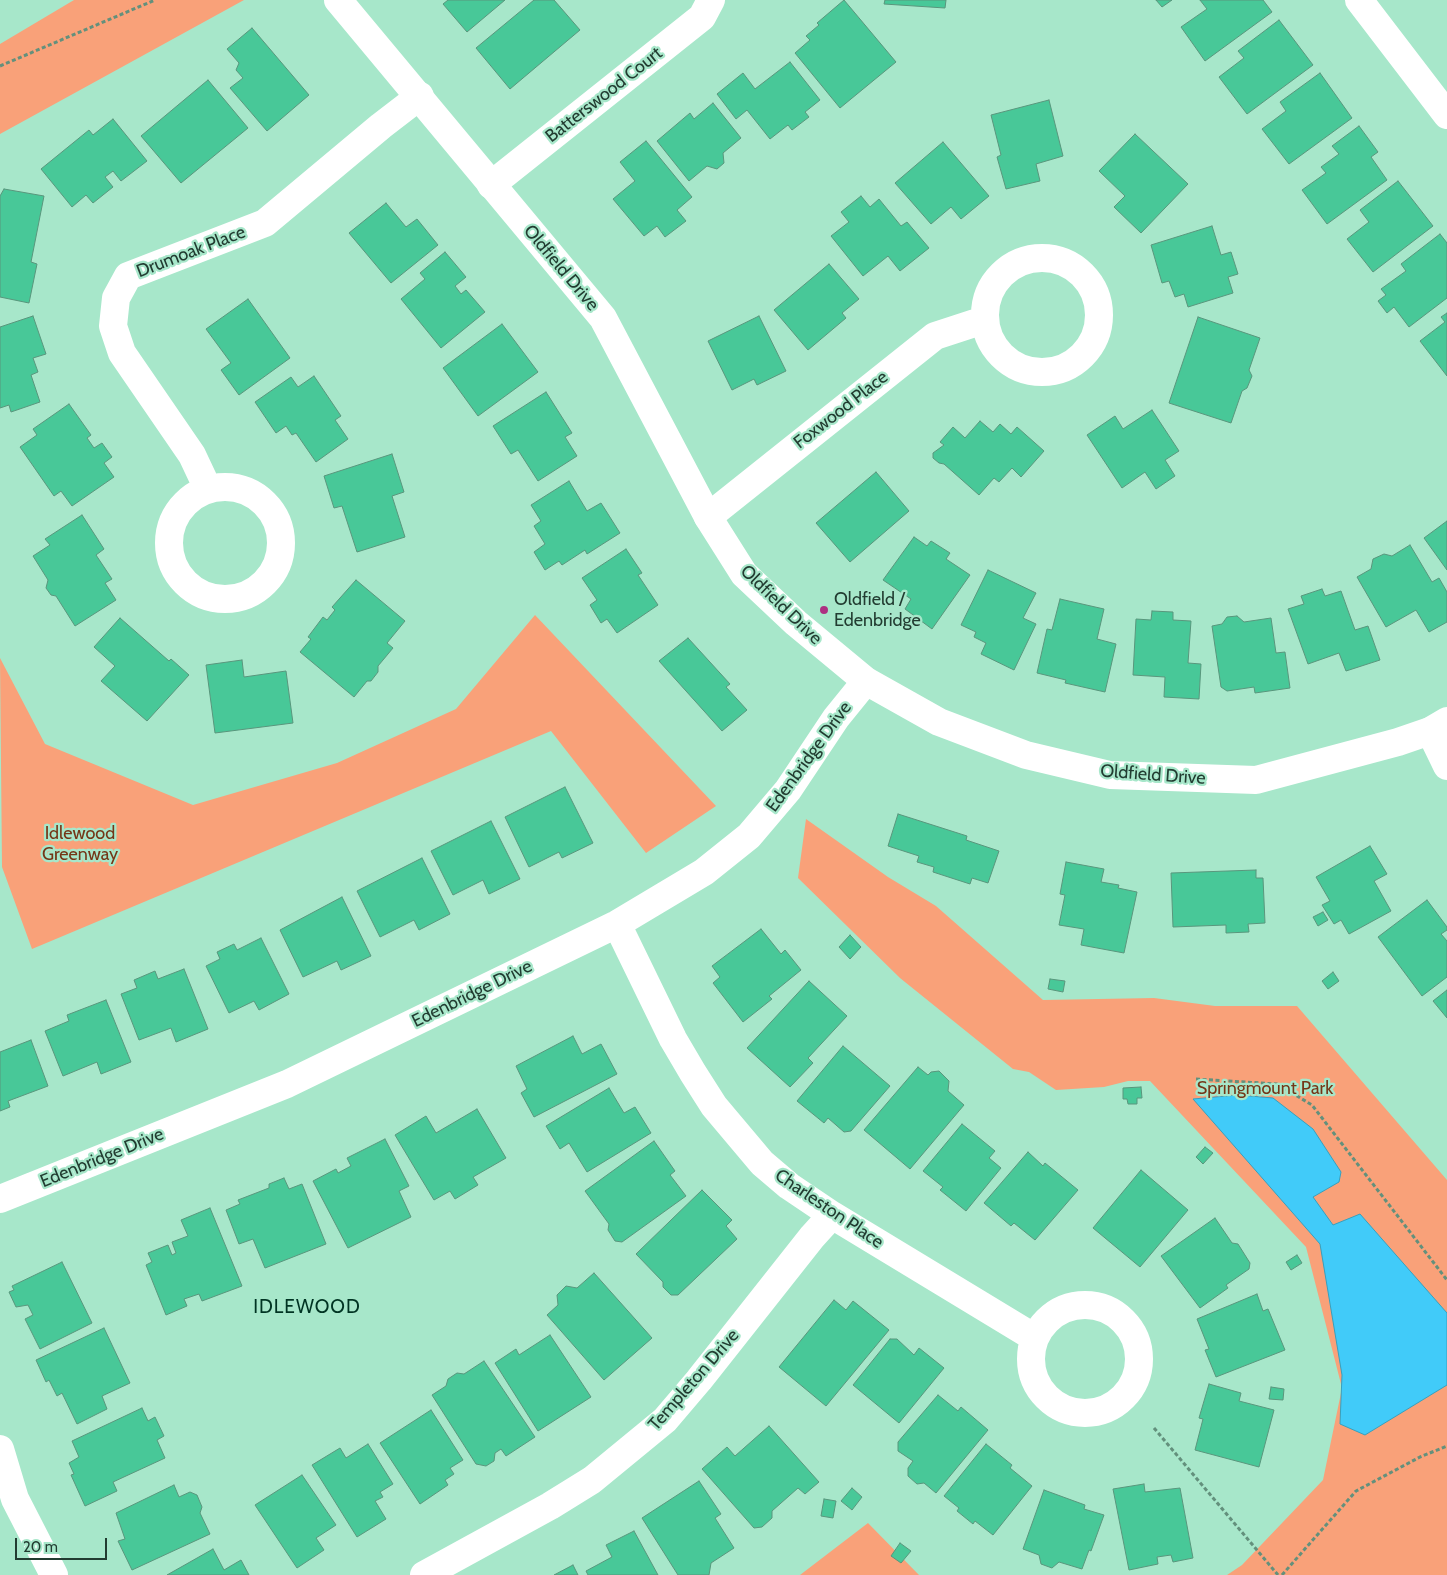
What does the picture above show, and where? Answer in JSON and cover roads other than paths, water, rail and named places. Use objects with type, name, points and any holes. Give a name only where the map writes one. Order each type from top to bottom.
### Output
[{"type":"street","name":"Oldfield Drive","points":[[338,0],[420,96],[491,185],[603,318],[708,517],[744,574],[796,623],[866,680],[940,722],[1026,756],[1110,775],[1256,780],[1398,742],[1438,726]]},
{"type":"street","name":"Batterswood Court","points":[[491,185],[702,18],[711,0]]},
{"type":"street","points":[[1359,0],[1447,115]]},
{"type":"street","name":"Drumoak Place","points":[[208,489],[192,455],[122,353],[113,326],[116,298],[128,276],[265,223],[381,126],[420,96]]},
{"type":"street","points":[[1032,258],[1053,258],[1066,262],[1083,274],[1095,291],[1100,311],[1097,332],[1088,350],[1079,359],[1061,369],[1042,372],[1017,367],[1001,355],[990,339],[984,320],[987,296],[997,278],[1012,265],[1032,258]]},
{"type":"street","name":"Foxwood Place","points":[[708,517],[935,336],[984,320]]},
{"type":"street","points":[[231,487],[249,492],[271,511],[279,529],[281,545],[277,564],[272,573],[258,588],[247,594],[228,599],[201,593],[191,588],[177,574],[171,559],[168,539],[173,520],[190,498],[208,489],[231,487]]},
{"type":"street","name":"Edenbridge Drive","points":[[0,1198],[287,1084],[617,924],[704,872],[749,836],[788,790],[836,718],[866,680]]},
{"type":"street","points":[[1438,726],[1447,766]]},
{"type":"street","name":"Charleston Place","points":[[617,924],[673,1039],[714,1106],[762,1163],[789,1186],[832,1215],[1035,1338]]},
{"type":"street","name":"Templeton Drive","points":[[424,1575],[550,1506],[592,1480],[665,1420],[699,1380],[812,1236],[832,1215]]},
{"type":"street","points":[[0,1449],[16,1499],[54,1575]]},
{"type":"water","points":[[1238,1095],[1273,1098],[1313,1129],[1341,1172],[1339,1182],[1313,1197],[1333,1225],[1360,1214],[1447,1313],[1447,1385],[1365,1435],[1340,1424],[1342,1375],[1320,1244],[1193,1099]]},
{"type":"place","name":"Oldfield / Edenbridge","points":[[824,610]]},
{"type":"district","name":"IDLEWOOD","points":[[307,1307]]},
{"type":"park label","name":"Idlewood Greenway","points":[[80,844]]},
{"type":"park label","name":"Springmount Park","points":[[1265,1089]]}]
